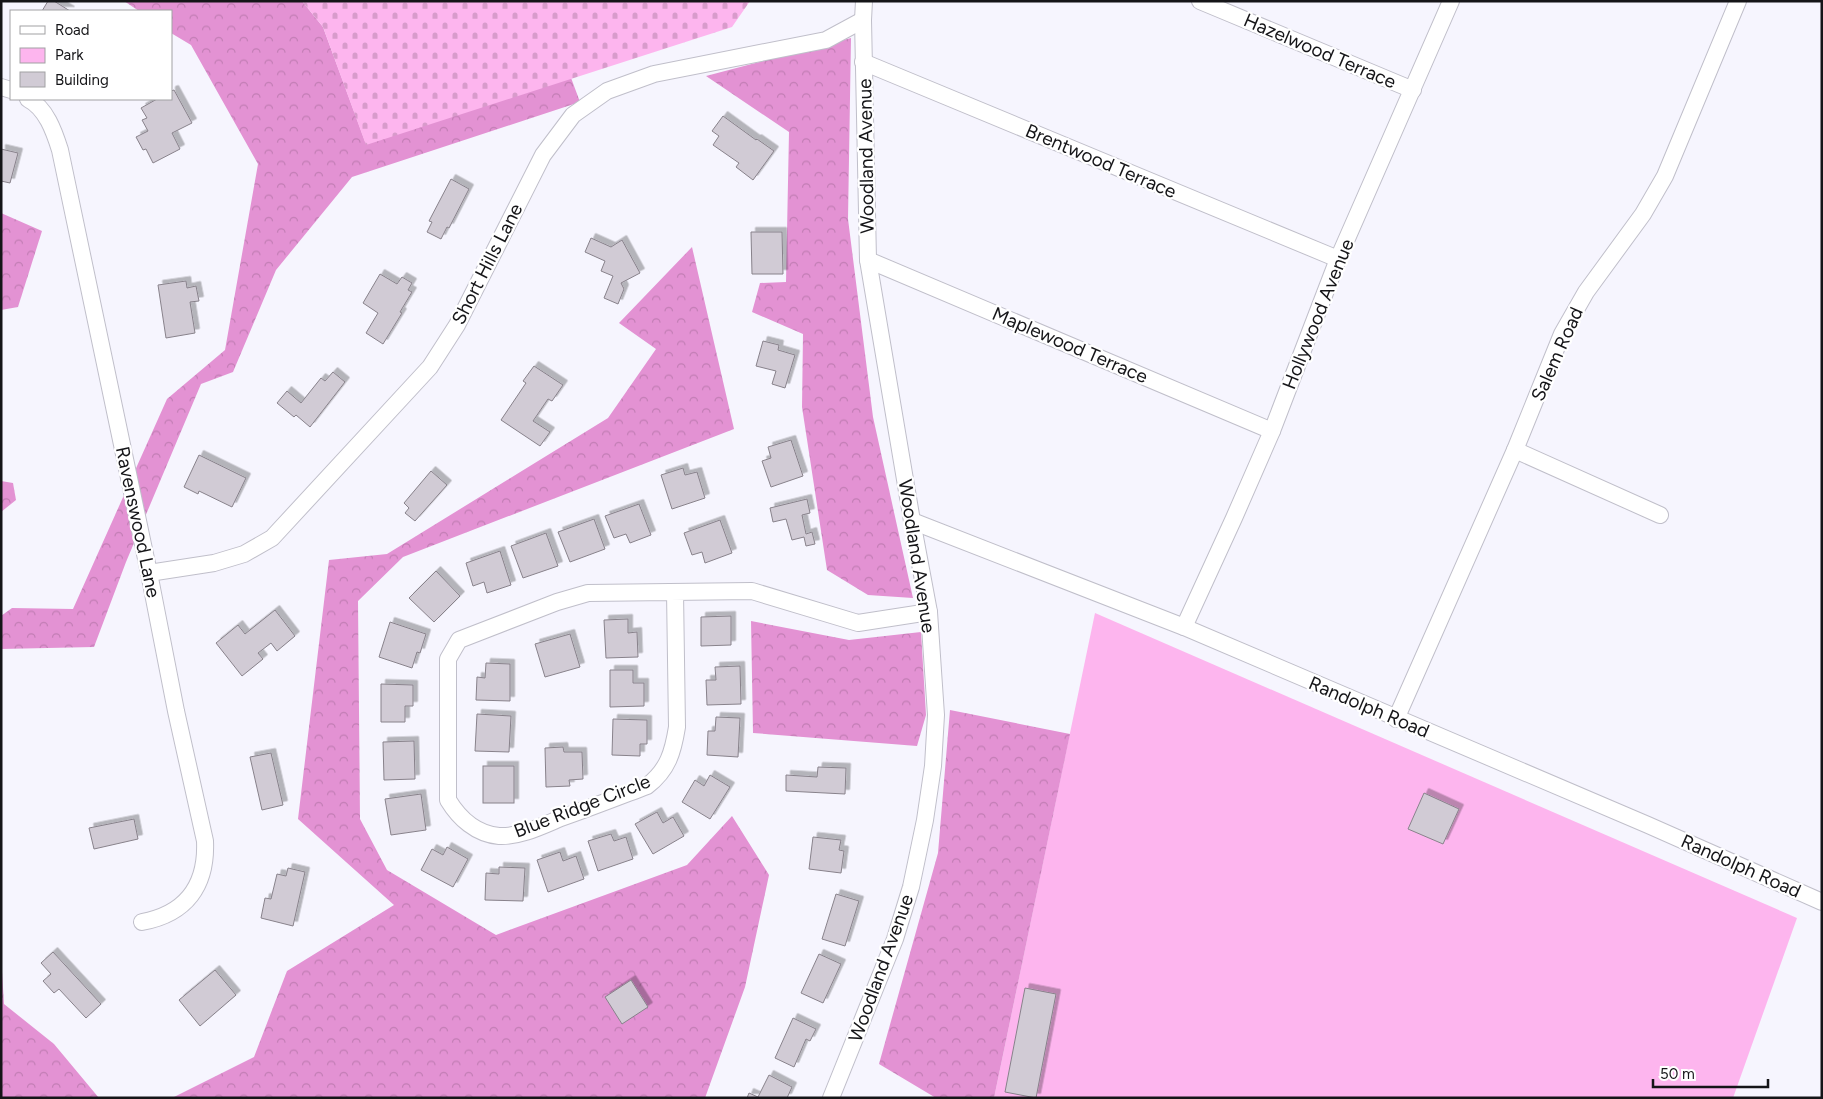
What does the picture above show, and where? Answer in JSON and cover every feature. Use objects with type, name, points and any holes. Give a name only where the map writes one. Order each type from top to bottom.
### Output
[{"type":"street","name":"Woodland Avenue","points":[[831,1098],[895,939],[911,887],[931,775],[936,715],[929,612],[868,260],[863,62],[864,1]]},
{"type":"street","name":"Hazelwood Terrace","points":[[1200,1],[1412,90]]},
{"type":"street","name":"Hollywood Avenue","points":[[1184,627],[1272,431],[1338,259],[1451,1]]},
{"type":"street","name":"Salem Road","points":[[1396,719],[1515,450],[1562,334],[1586,292],[1643,214],[1665,176],[1738,1]]},
{"type":"street","name":"Short Hills Lane","points":[[148,572],[214,563],[244,554],[272,538],[430,367],[457,326],[543,155],[573,115],[607,91],[654,74],[826,40],[863,20]]},
{"type":"street","name":"Brentwood Terrace","points":[[863,62],[1338,259]]},
{"type":"street","name":"Ravenswood Lane","points":[[30,100],[46,116],[55,132],[60,150],[176,711],[205,841],[206,856],[204,870],[199,884],[191,896],[168,915],[142,922]]},
{"type":"street","name":"Maplewood Terrace","points":[[868,260],[1272,431]]},
{"type":"street","points":[[1515,450],[1660,515]]},
{"type":"street","name":"Randolph Road","points":[[912,521],[1184,627],[1648,825],[1822,902]]},
{"type":"street","name":"Blue Ridge Circle","points":[[675,592],[677,727],[674,748],[659,777],[647,786],[522,833],[499,836],[483,832],[471,826],[457,815],[448,800],[448,659],[460,640],[588,593],[752,591],[858,623],[929,612]]},
{"type":"green space","points":[[124,1],[302,1],[323,27],[366,144],[567,67],[580,102],[352,177],[276,270],[233,372],[201,384],[126,562],[94,647],[1,649],[1,616],[12,608],[73,609],[167,399],[225,350],[258,164],[191,45],[172,34],[172,10],[138,10]]},
{"type":"green space","points":[[302,1],[750,1],[732,27],[366,145],[323,27]]},
{"type":"green space","points":[[851,38],[848,219],[873,417],[913,598],[868,595],[827,570],[802,407],[803,334],[752,312],[760,283],[786,282],[789,132],[706,76]]},
{"type":"green space","points":[[1,213],[42,231],[18,307],[1,310]]},
{"type":"green space","points":[[692,247],[734,429],[403,557],[358,601],[360,819],[387,870],[496,935],[687,865],[732,816],[769,875],[745,987],[705,1098],[172,1098],[254,1057],[287,971],[394,905],[298,819],[329,560],[387,554],[608,418],[656,349],[619,323]]},
{"type":"green space","points":[[1,481],[13,483],[16,500],[1,512]]},
{"type":"green space","points":[[1095,613],[1797,918],[1733,1098],[994,1098]]},
{"type":"green space","points":[[751,621],[849,640],[921,632],[926,715],[917,746],[753,733]]},
{"type":"green space","points":[[950,710],[1070,734],[994,1098],[936,1098],[879,1064],[938,853]]},
{"type":"green space","points":[[1,956],[4,1004],[54,1044],[99,1098],[1,1098]]},
{"type":"building","points":[[48,1],[54,1],[68,10],[43,10]]},
{"type":"building","points":[[174,90],[192,123],[172,133],[180,149],[153,163],[146,149],[143,150],[136,137],[148,131],[142,120],[147,118],[141,108],[155,100],[172,100],[172,91]]},
{"type":"building","points":[[723,116],[774,151],[753,180],[736,167],[739,163],[713,145],[719,136],[712,131]]},
{"type":"building","points":[[1,149],[18,153],[10,183],[1,181]]},
{"type":"building","points":[[451,179],[469,189],[449,228],[447,227],[441,239],[427,232],[432,222],[429,221]]},
{"type":"building","points":[[751,232],[782,232],[783,274],[752,274]]},
{"type":"building","points":[[591,238],[611,247],[622,240],[640,273],[621,283],[624,289],[618,304],[604,298],[613,276],[601,271],[605,261],[585,252]]},
{"type":"building","points":[[380,274],[397,284],[402,277],[412,283],[408,290],[412,292],[383,344],[366,333],[378,313],[363,303]]},
{"type":"building","points":[[186,281],[187,288],[196,286],[199,301],[190,302],[195,333],[166,338],[158,285]]},
{"type":"building","points":[[763,341],[779,345],[778,350],[795,355],[785,388],[772,384],[776,371],[756,366]]},
{"type":"building","points":[[534,366],[563,385],[552,401],[548,399],[533,421],[550,432],[540,446],[501,420],[526,383],[523,381]]},
{"type":"building","points":[[333,372],[345,382],[310,427],[277,403],[287,391],[301,403],[321,378],[325,381]]},
{"type":"building","points":[[791,440],[803,476],[771,487],[762,461],[771,458],[768,447]]},
{"type":"building","points":[[199,455],[246,478],[232,507],[199,491],[198,494],[184,487]]},
{"type":"building","points":[[683,468],[685,475],[697,472],[705,498],[672,509],[661,475]]},
{"type":"building","points":[[431,471],[447,485],[415,521],[405,513],[409,508],[404,503]]},
{"type":"building","points":[[807,499],[810,513],[802,515],[806,534],[812,532],[815,544],[806,546],[804,537],[792,540],[786,519],[773,522],[770,508]]},
{"type":"building","points":[[639,504],[651,535],[630,543],[626,534],[614,538],[605,516]]},
{"type":"building","points":[[594,519],[605,549],[570,562],[558,532]]},
{"type":"building","points":[[720,520],[732,553],[705,563],[702,552],[692,555],[684,533]]},
{"type":"building","points":[[546,533],[558,566],[523,578],[511,546]]},
{"type":"building","points":[[500,551],[511,585],[487,593],[484,582],[473,586],[466,563]]},
{"type":"building","points":[[436,571],[460,596],[434,622],[409,598]]},
{"type":"building","points":[[275,610],[295,636],[277,651],[271,643],[258,653],[263,659],[242,676],[216,643],[238,625],[245,634]]},
{"type":"building","points":[[731,616],[731,645],[701,646],[701,617]]},
{"type":"building","points":[[628,619],[628,633],[637,632],[638,657],[606,658],[604,620]]},
{"type":"building","points":[[390,622],[426,634],[420,653],[417,652],[412,668],[379,657]]},
{"type":"building","points":[[570,634],[580,667],[545,677],[535,644]]},
{"type":"building","points":[[486,663],[510,664],[510,701],[476,700],[477,677],[485,678]]},
{"type":"building","points":[[740,666],[741,704],[707,705],[706,680],[716,680],[715,667]]},
{"type":"building","points":[[610,670],[633,670],[633,683],[644,683],[644,706],[610,707]]},
{"type":"building","points":[[381,684],[413,685],[413,706],[405,706],[405,722],[381,722]]},
{"type":"building","points":[[477,714],[511,716],[509,752],[475,751]]},
{"type":"building","points":[[716,717],[740,718],[738,757],[707,755],[708,731],[715,731]]},
{"type":"building","points":[[613,719],[647,720],[647,744],[640,744],[640,756],[612,755]]},
{"type":"building","points":[[414,741],[415,779],[384,780],[383,742]]},
{"type":"building","points":[[563,747],[564,752],[582,752],[583,779],[569,780],[570,786],[546,787],[545,748]]},
{"type":"building","points":[[271,753],[283,805],[262,810],[250,757]]},
{"type":"building","points":[[483,766],[514,766],[514,803],[483,803]]},
{"type":"building","points":[[818,767],[846,768],[845,794],[786,791],[786,775],[817,777]]},
{"type":"building","points":[[710,775],[730,787],[710,819],[682,802],[695,780],[704,786]]},
{"type":"building","points":[[1424,793],[1459,809],[1443,844],[1408,829]]},
{"type":"building","points":[[421,794],[426,830],[391,835],[385,799]]},
{"type":"building","points":[[657,812],[663,823],[673,817],[684,836],[653,854],[635,824]]},
{"type":"building","points":[[134,819],[138,839],[94,849],[89,828]]},
{"type":"building","points":[[611,834],[614,841],[626,837],[633,859],[598,871],[588,841]]},
{"type":"building","points":[[813,837],[841,840],[839,850],[844,851],[841,873],[809,869]]},
{"type":"building","points":[[447,847],[468,859],[453,887],[421,870],[432,849],[443,855]]},
{"type":"building","points":[[560,852],[563,861],[576,856],[584,879],[548,892],[537,860]]},
{"type":"building","points":[[499,867],[525,868],[523,901],[485,900],[486,873],[499,874]]},
{"type":"building","points":[[288,868],[305,872],[293,926],[261,918],[265,898],[271,899],[277,874],[286,876]]},
{"type":"building","points":[[836,894],[859,901],[845,946],[822,939]]},
{"type":"building","points":[[53,952],[101,1004],[86,1018],[59,989],[54,993],[43,981],[51,974],[41,963]]},
{"type":"building","points":[[819,954],[841,964],[823,1003],[801,993]]},
{"type":"building","points":[[215,970],[236,995],[200,1026],[179,1000]]},
{"type":"building","points":[[631,980],[648,1007],[622,1024],[605,997]]},
{"type":"building","points":[[1025,988],[1056,994],[1036,1098],[1005,1092]]},
{"type":"building","points":[[793,1018],[816,1029],[810,1041],[806,1039],[794,1067],[775,1058]]},
{"type":"building","points":[[769,1075],[792,1087],[787,1098],[747,1098],[749,1093],[758,1097]]}]
